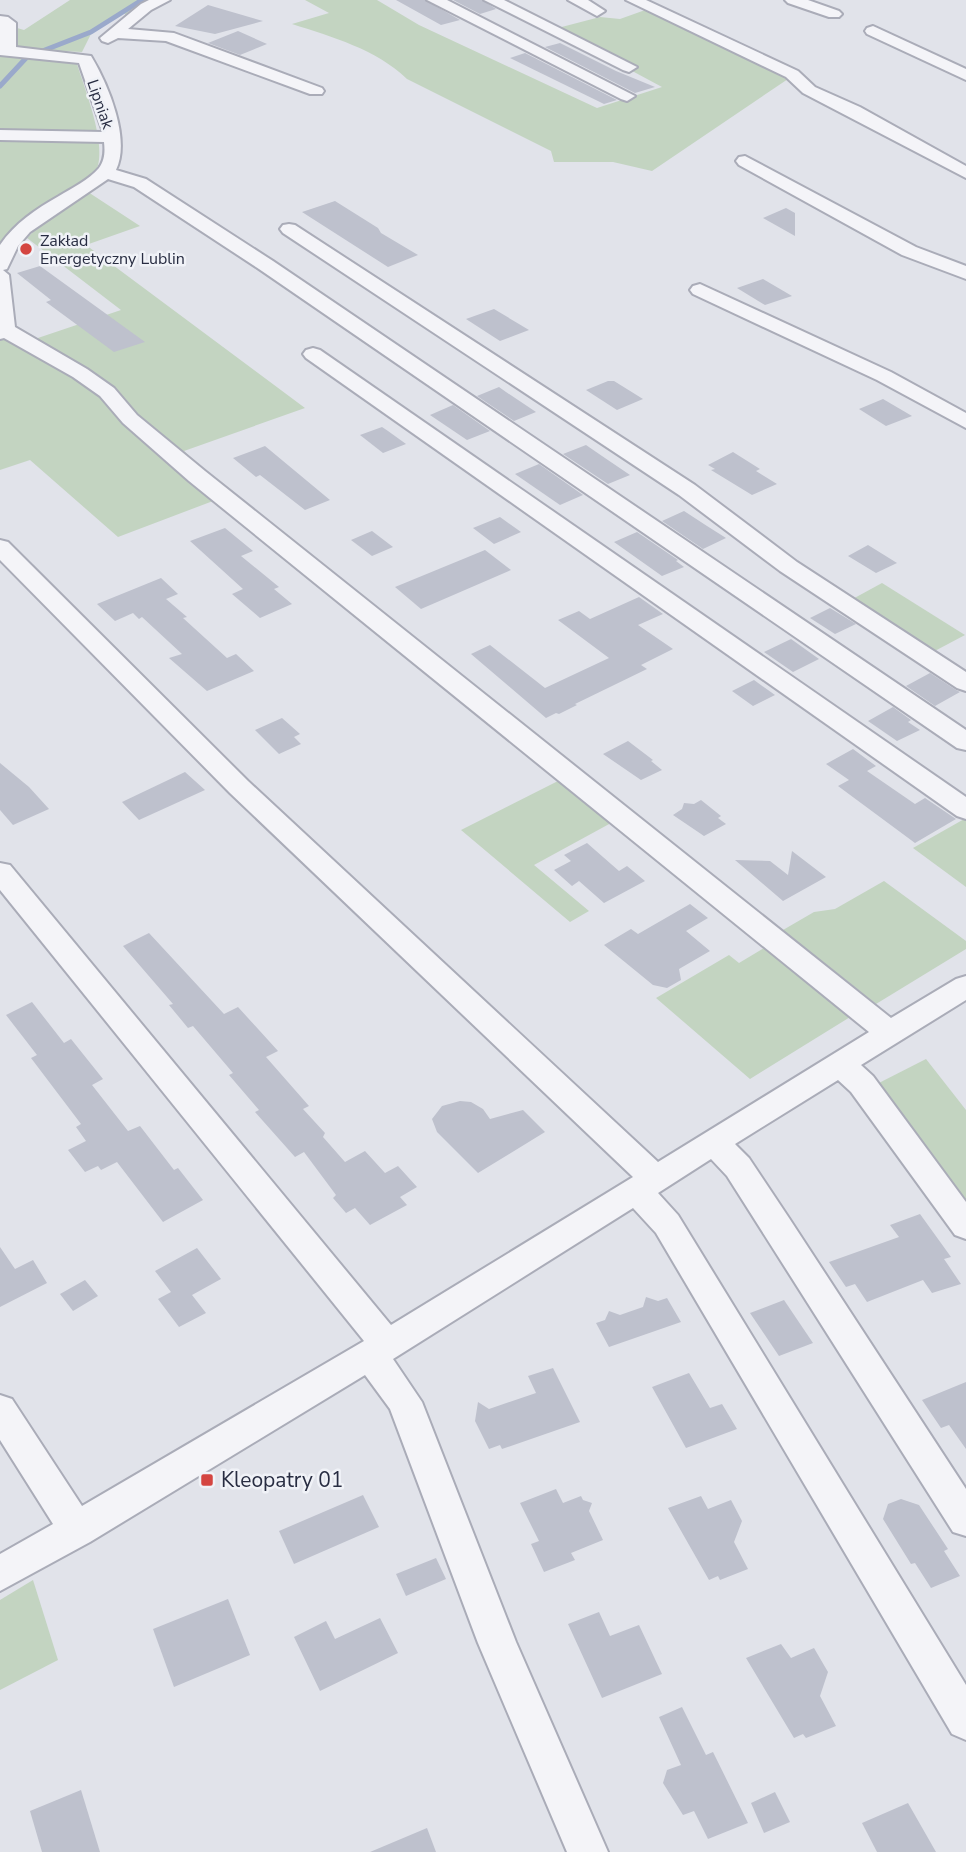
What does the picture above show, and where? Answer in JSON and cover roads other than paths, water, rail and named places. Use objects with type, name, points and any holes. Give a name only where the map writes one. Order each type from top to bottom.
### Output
[{"type":"street","points":[[85,59],[146,7],[162,0]]},
{"type":"street","points":[[435,0],[627,96]]},
{"type":"street","points":[[492,0],[629,68]]},
{"type":"street","points":[[576,0],[597,11]]},
{"type":"street","points":[[634,0],[714,40],[792,74],[809,90],[854,111],[966,173]]},
{"type":"street","points":[[793,0],[834,14]]},
{"type":"street","points":[[3,20],[8,23],[10,50]]},
{"type":"street","points":[[873,31],[966,75]]},
{"type":"street","points":[[113,33],[167,36],[316,91]]},
{"type":"street","name":"Lipniak","points":[[10,50],[85,59],[112,137],[113,160],[106,173]]},
{"type":"street","points":[[0,135],[112,137]]},
{"type":"street","points":[[745,161],[909,251],[966,273]]},
{"type":"street","points":[[0,265],[10,241],[21,229],[106,173],[140,183],[266,265],[966,742]]},
{"type":"street","points":[[289,229],[687,490],[732,526],[906,646],[966,683]]},
{"type":"street","points":[[0,275],[3,332],[71,367],[107,392],[130,419],[197,476],[890,1033]]},
{"type":"street","points":[[700,290],[884,376],[966,422]]},
{"type":"street","points":[[313,354],[966,810]]},
{"type":"street","points":[[0,547],[239,787],[646,1185],[674,1236],[966,1721]]},
{"type":"street","points":[[0,872],[379,1350],[405,1402],[497,1643],[589,1852]]},
{"type":"street","points":[[2,1573],[379,1350],[966,986]]},
{"type":"street","points":[[840,1064],[862,1084],[966,1226]]},
{"type":"street","points":[[714,1142],[731,1159],[778,1227],[966,1520]]},
{"type":"street","points":[[0,1410],[77,1530]]},
{"type":"waterway","points":[[0,86],[27,57],[91,32],[142,0]]},
{"type":"place","name":"Zakład Energetyczny Lublin","points":[[26,249]]},
{"type":"place","name":"Kleopatry 01","points":[[207,1480]]}]
